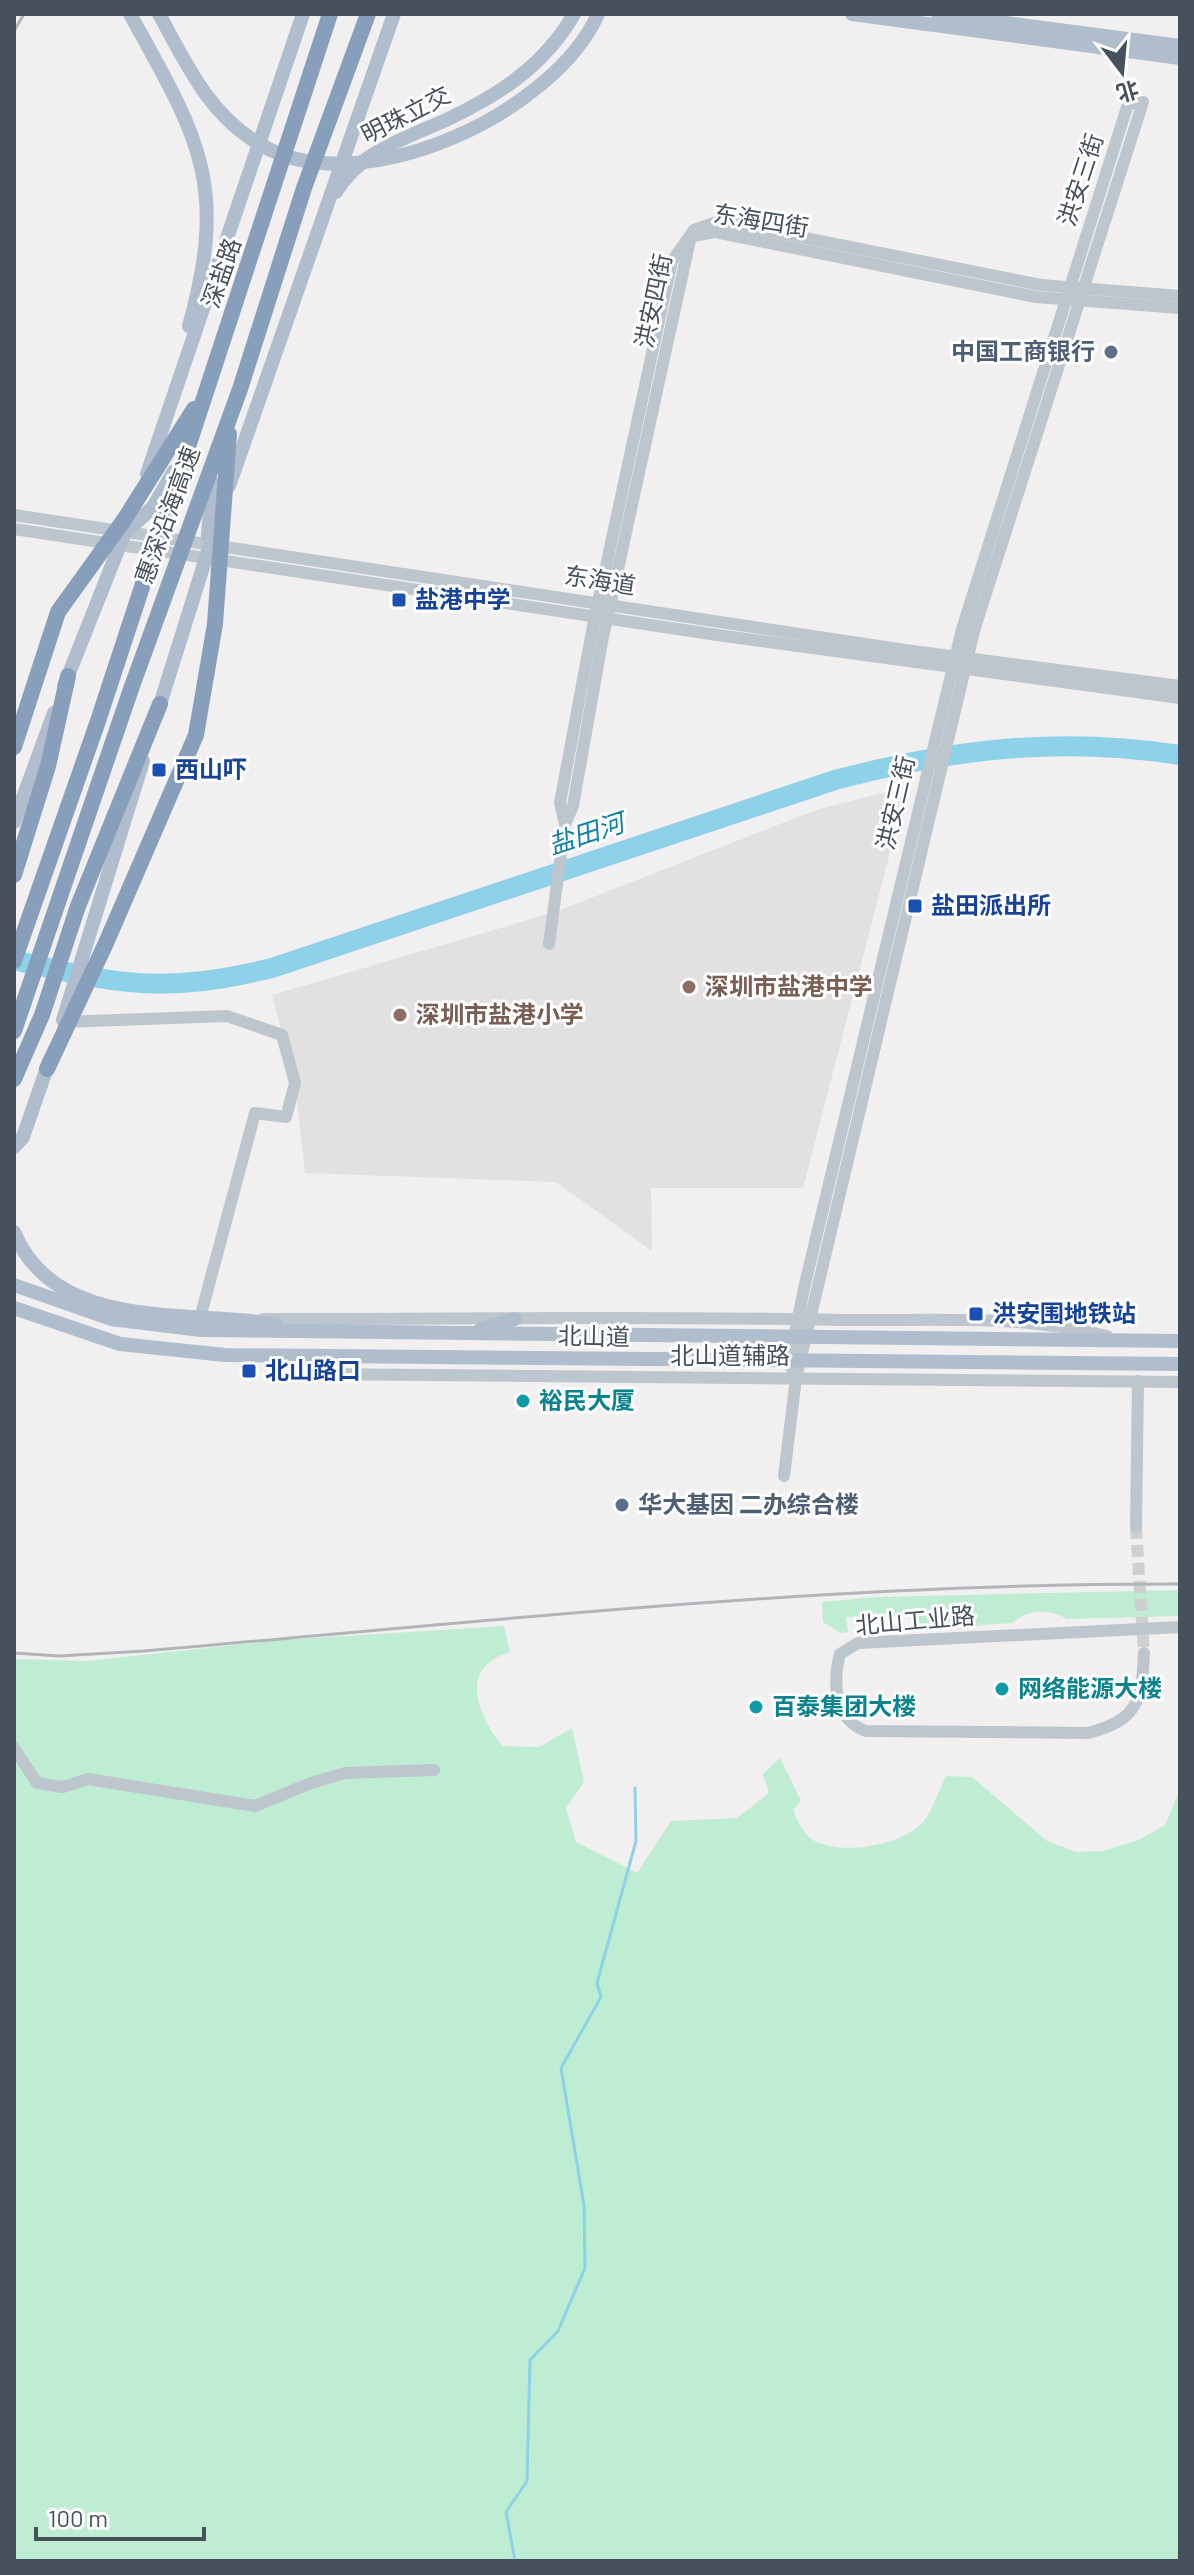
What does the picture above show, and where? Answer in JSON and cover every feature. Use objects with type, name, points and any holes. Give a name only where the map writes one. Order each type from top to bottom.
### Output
[{"type":"highway","name":"惠深沿海高速","points":[[14,961],[332,14]]},
{"type":"highway","name":"惠深沿海高速","points":[[14,1031],[231,412],[304,188],[366,14]]},
{"type":"highway","points":[[14,747],[58,612],[124,520],[208,387]]},
{"type":"highway","points":[[47,1069],[65,1020],[81,996],[98,959],[98,942],[196,735],[215,624],[231,412]]},
{"type":"highway","points":[[14,875],[51,755],[68,676]]},
{"type":"highway","points":[[14,1079],[42,1015],[78,906],[160,704]]},
{"type":"main road","points":[[130,14],[191,131],[208,194],[209,234],[203,270],[161,437]]},
{"type":"main road","points":[[159,14],[202,91],[227,120],[275,152],[328,165],[398,159],[424,150],[510,106],[561,67],[584,40],[598,14]]},
{"type":"main road","name":"深盐路","points":[[14,822],[161,437],[303,14]]},
{"type":"main road","name":"深盐路","points":[[124,539],[153,507],[176,466],[332,14]]},
{"type":"main road","name":"深盐路","points":[[206,551],[214,472],[300,191],[366,14]]},
{"type":"main road","name":"深盐路","points":[[65,1020],[98,942],[160,704],[206,551],[303,266],[394,14]]},
{"type":"main road","name":"明珠立交","points":[[303,266],[329,206],[350,172],[382,149],[501,91],[526,72],[563,32],[574,14]]},
{"type":"main road","points":[[852,14],[1180,58]]},
{"type":"main road","points":[[938,14],[1180,46]]},
{"type":"main road","points":[[14,1163],[18,1142],[47,1069]]},
{"type":"main road","points":[[14,1232],[36,1269],[70,1292],[121,1308],[200,1318],[244,1319],[322,1332]]},
{"type":"main road","name":"北山道","points":[[14,1285],[94,1315],[129,1323],[201,1330],[1180,1341]]},
{"type":"main road","name":"北山道","points":[[14,1308],[120,1344],[195,1354],[1180,1364]]},
{"type":"main road","points":[[465,1334],[515,1319]]},
{"type":"street","name":"洪安三街","points":[[795,1361],[936,728],[1075,294],[1128,104],[1143,102],[1075,294]]},
{"type":"street","name":"东海四街","points":[[690,237],[700,225],[720,221],[1075,294],[1180,308]]},
{"type":"street","name":"洪安四街","points":[[549,944],[565,824],[560,803],[603,611],[672,261],[690,237]]},
{"type":"street","name":"东海四街","points":[[1075,294],[1180,296]]},
{"type":"street","name":"东海道","points":[[14,515],[124,539]]},
{"type":"street","name":"东海道","points":[[14,529],[124,539],[1180,698]]},
{"type":"street","name":"东海道","points":[[959,663],[1180,686]]},
{"type":"street","name":"洪安三街","points":[[804,1319],[950,727],[959,663]]},
{"type":"street","points":[[65,1020],[227,1016],[282,1035],[295,1083],[286,1117],[255,1113],[200,1318]]},
{"type":"street","name":"北山道辅路","points":[[244,1319],[804,1319],[1033,1324],[1121,1340]]},
{"type":"street","name":"北山道辅路","points":[[288,1356],[294,1366],[313,1374],[1180,1382]]},
{"type":"street","points":[[784,1476],[796,1378],[795,1361]]},
{"type":"street","points":[[1136,1527],[1138,1381]]},
{"type":"street","name":"北山工业路","points":[[1144,1653],[1143,1689],[1138,1704],[1125,1718],[1108,1728],[1088,1733],[866,1731],[853,1726],[843,1716],[839,1702],[840,1654],[858,1643],[1180,1627]]},
{"type":"street","points":[[14,1748],[37,1783],[63,1787],[88,1779],[255,1806],[345,1773],[434,1770]]},
{"type":"shaded area","name":"深圳市盐港中学","points":[[907,787],[803,1188],[651,1188],[652,1251],[556,1182],[305,1173],[295,1083],[272,995],[555,912],[816,810]]},
{"type":"green space","points":[[1180,1590],[1180,1616],[1067,1619],[1053,1613],[1039,1612],[1025,1615],[1012,1623],[912,1630],[911,1614],[846,1617],[848,1632],[840,1633],[823,1622],[822,1602],[875,1597]]},
{"type":"green space","points":[[504,1626],[510,1652],[494,1659],[483,1669],[478,1680],[477,1693],[485,1720],[502,1746],[539,1747],[572,1728],[584,1782],[566,1808],[576,1842],[637,1873],[671,1821],[737,1818],[769,1793],[763,1774],[780,1758],[801,1801],[793,1810],[801,1827],[813,1840],[836,1847],[878,1845],[915,1829],[927,1816],[946,1776],[972,1777],[1047,1841],[1076,1852],[1103,1851],[1139,1840],[1165,1825],[1178,1795],[1180,2561],[14,2561],[14,1659],[87,1661],[282,1640]]},
{"type":"waterway","name":"盐田河","points":[[14,960],[142,983],[201,981],[234,976],[272,968],[835,780],[879,769],[964,753],[1049,746],[1135,749],[1180,755]]},
{"type":"waterway","points":[[515,2561],[506,2512],[527,2481],[530,2360],[558,2331],[585,2268],[584,2205],[561,2068],[601,1997],[597,1983],[636,1841],[635,1788]]},
{"type":"tunnel","points":[[1136,1527],[1144,1653]]},
{"type":"railway","points":[[14,31],[24,14]]},
{"type":"railway","points":[[14,1653],[59,1656],[144,1651],[532,1616],[791,1597],[1050,1585],[1180,1584]]},
{"type":"place","name":"中国工商银行","points":[[1111,352]]},
{"type":"place","name":"盐港中学","points":[[399,600]]},
{"type":"place","name":"西山吓","points":[[159,770]]},
{"type":"place","name":"盐田派出所","points":[[915,906]]},
{"type":"place","name":"深圳市盐港中学","points":[[689,987]]},
{"type":"place","name":"深圳市盐港小学","points":[[400,1015]]},
{"type":"place","name":"洪安围地铁站","points":[[976,1314]]},
{"type":"place","name":"北山路口","points":[[249,1371]]},
{"type":"place","name":"裕民大厦","points":[[523,1401]]},
{"type":"place","name":"华大基因 二办综合楼","points":[[622,1505]]},
{"type":"place","name":"网络能源大楼","points":[[1002,1689]]},
{"type":"place","name":"百泰集团大楼","points":[[756,1707]]}]
